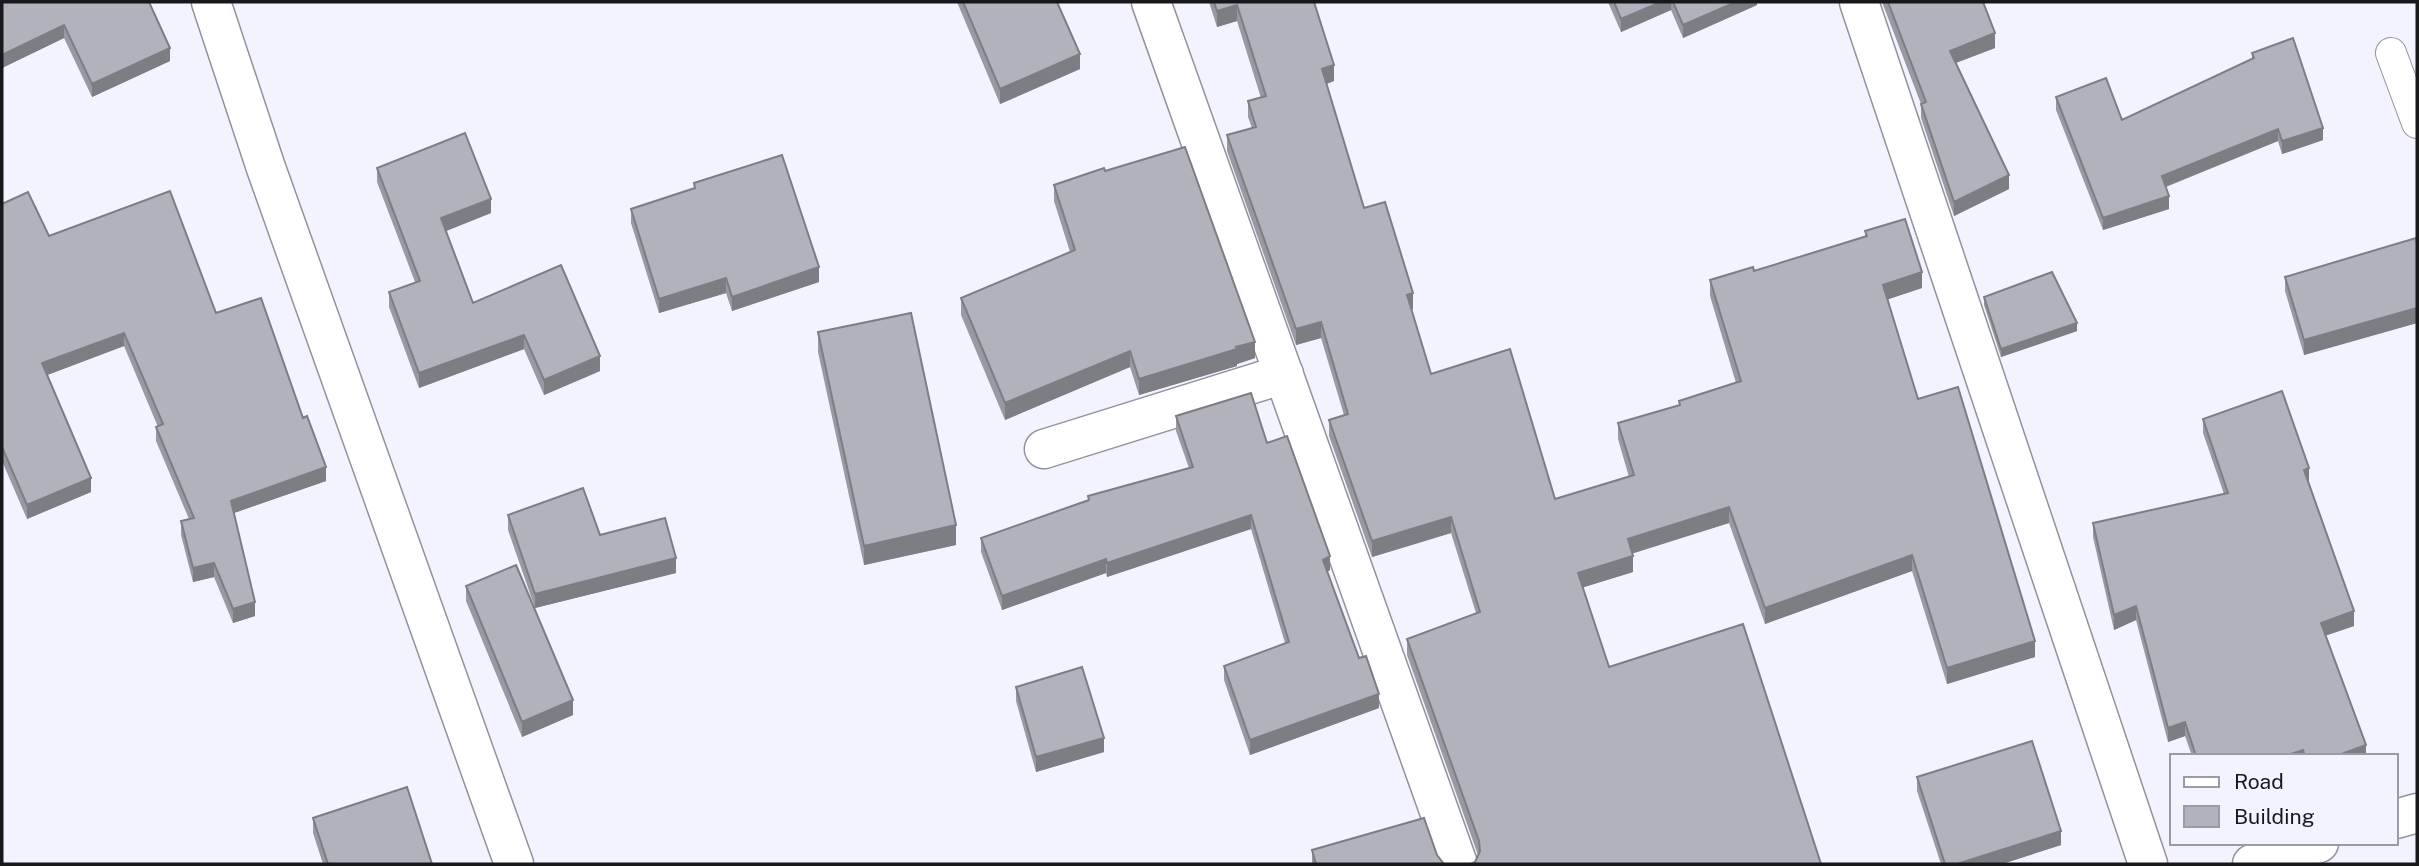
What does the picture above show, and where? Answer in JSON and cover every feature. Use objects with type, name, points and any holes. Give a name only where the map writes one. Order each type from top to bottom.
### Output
[{"type":"street","points":[[211,2],[266,168],[514,864]]},
{"type":"street","points":[[1151,2],[1458,864]]},
{"type":"street","points":[[1859,2],[2148,864]]},
{"type":"street","points":[[1044,449],[1284,374]]},
{"type":"street","points":[[2398,818],[2417,813]]},
{"type":"street","points":[[2252,864],[2313,845]]},
{"type":"lane","points":[[2391,53],[2417,123]]},
{"type":"building","points":[[2,2],[149,2],[170,48],[92,84],[64,25],[2,55]]},
{"type":"building","points":[[963,2],[1057,2],[1080,54],[1000,89]]},
{"type":"building","points":[[1214,2],[1314,2],[1334,65],[1322,69],[1364,208],[1385,202],[1413,293],[1407,295],[1431,374],[1510,349],[1555,499],[1634,475],[1618,423],[1680,405],[1679,401],[1741,381],[1710,280],[1753,267],[1754,271],[1867,236],[1865,231],[1905,219],[1922,272],[1883,285],[1918,399],[1958,387],[2035,641],[1947,668],[1912,555],[1765,608],[1729,507],[1628,539],[1633,556],[1578,573],[1609,667],[1743,624],[1821,864],[1471,864],[1475,862],[1480,851],[1479,841],[1407,639],[1480,612],[1451,517],[1372,541],[1329,420],[1348,414],[1321,322],[1296,329],[1227,135],[1256,127],[1248,101],[1266,96],[1237,5],[1217,11]]},
{"type":"building","points":[[1614,2],[1661,2],[1621,19]]},
{"type":"building","points":[[1673,2],[1736,2],[1683,25]]},
{"type":"building","points":[[1888,2],[1983,2],[1995,33],[1950,51],[2009,175],[1954,202],[1921,104],[1926,102]]},
{"type":"building","points":[[2293,38],[2323,128],[2282,141],[2278,129],[2162,176],[2169,196],[2103,218],[2056,97],[2106,78],[2122,120],[2254,58],[2252,53]]},
{"type":"building","points":[[465,133],[491,199],[441,218],[473,303],[561,265],[600,356],[544,380],[524,335],[419,373],[389,292],[420,281],[377,168]]},
{"type":"building","points":[[1185,147],[1255,342],[1139,379],[1130,351],[1005,403],[961,298],[1075,250],[1054,185],[1104,168],[1105,171]]},
{"type":"building","points":[[782,155],[819,267],[732,297],[726,278],[659,299],[631,209],[695,188],[694,183]]},
{"type":"building","points":[[170,191],[216,313],[261,298],[303,418],[307,416],[326,467],[231,501],[255,602],[233,609],[214,563],[193,568],[181,521],[194,518],[156,427],[163,424],[124,333],[42,363],[91,478],[27,505],[2,447],[2,204],[28,192],[49,236]]},
{"type":"building","points":[[2416,238],[2417,308],[2304,340],[2285,277]]},
{"type":"building","points":[[2052,272],[2077,323],[2001,349],[1984,297]]},
{"type":"building","points":[[911,313],[956,525],[864,546],[818,332]]},
{"type":"building","points":[[2282,391],[2309,468],[2304,470],[2354,611],[2321,623],[2366,745],[2341,754],[2304,754],[2303,750],[2291,754],[2195,754],[2185,722],[2168,728],[2136,606],[2114,615],[2093,523],[2228,493],[2203,419]]},
{"type":"building","points":[[1251,393],[1267,443],[1287,436],[1330,556],[1323,560],[1359,658],[1366,656],[1379,694],[1250,740],[1224,666],[1289,642],[1251,515],[1107,563],[1106,559],[1002,596],[981,538],[1089,500],[1088,496],[1193,467],[1176,416]]},
{"type":"building","points":[[583,488],[600,535],[665,518],[676,558],[535,594],[508,515]]},
{"type":"building","points":[[516,565],[573,700],[522,722],[466,586]]},
{"type":"building","points":[[1082,667],[1104,738],[1036,757],[1016,687]]},
{"type":"building","points":[[2032,741],[2061,831],[1957,864],[1945,864],[1917,777]]},
{"type":"building","points":[[407,787],[432,864],[328,864],[313,818]]},
{"type":"building","points":[[1424,818],[1437,855],[1444,864],[1316,864],[1312,850]]}]
